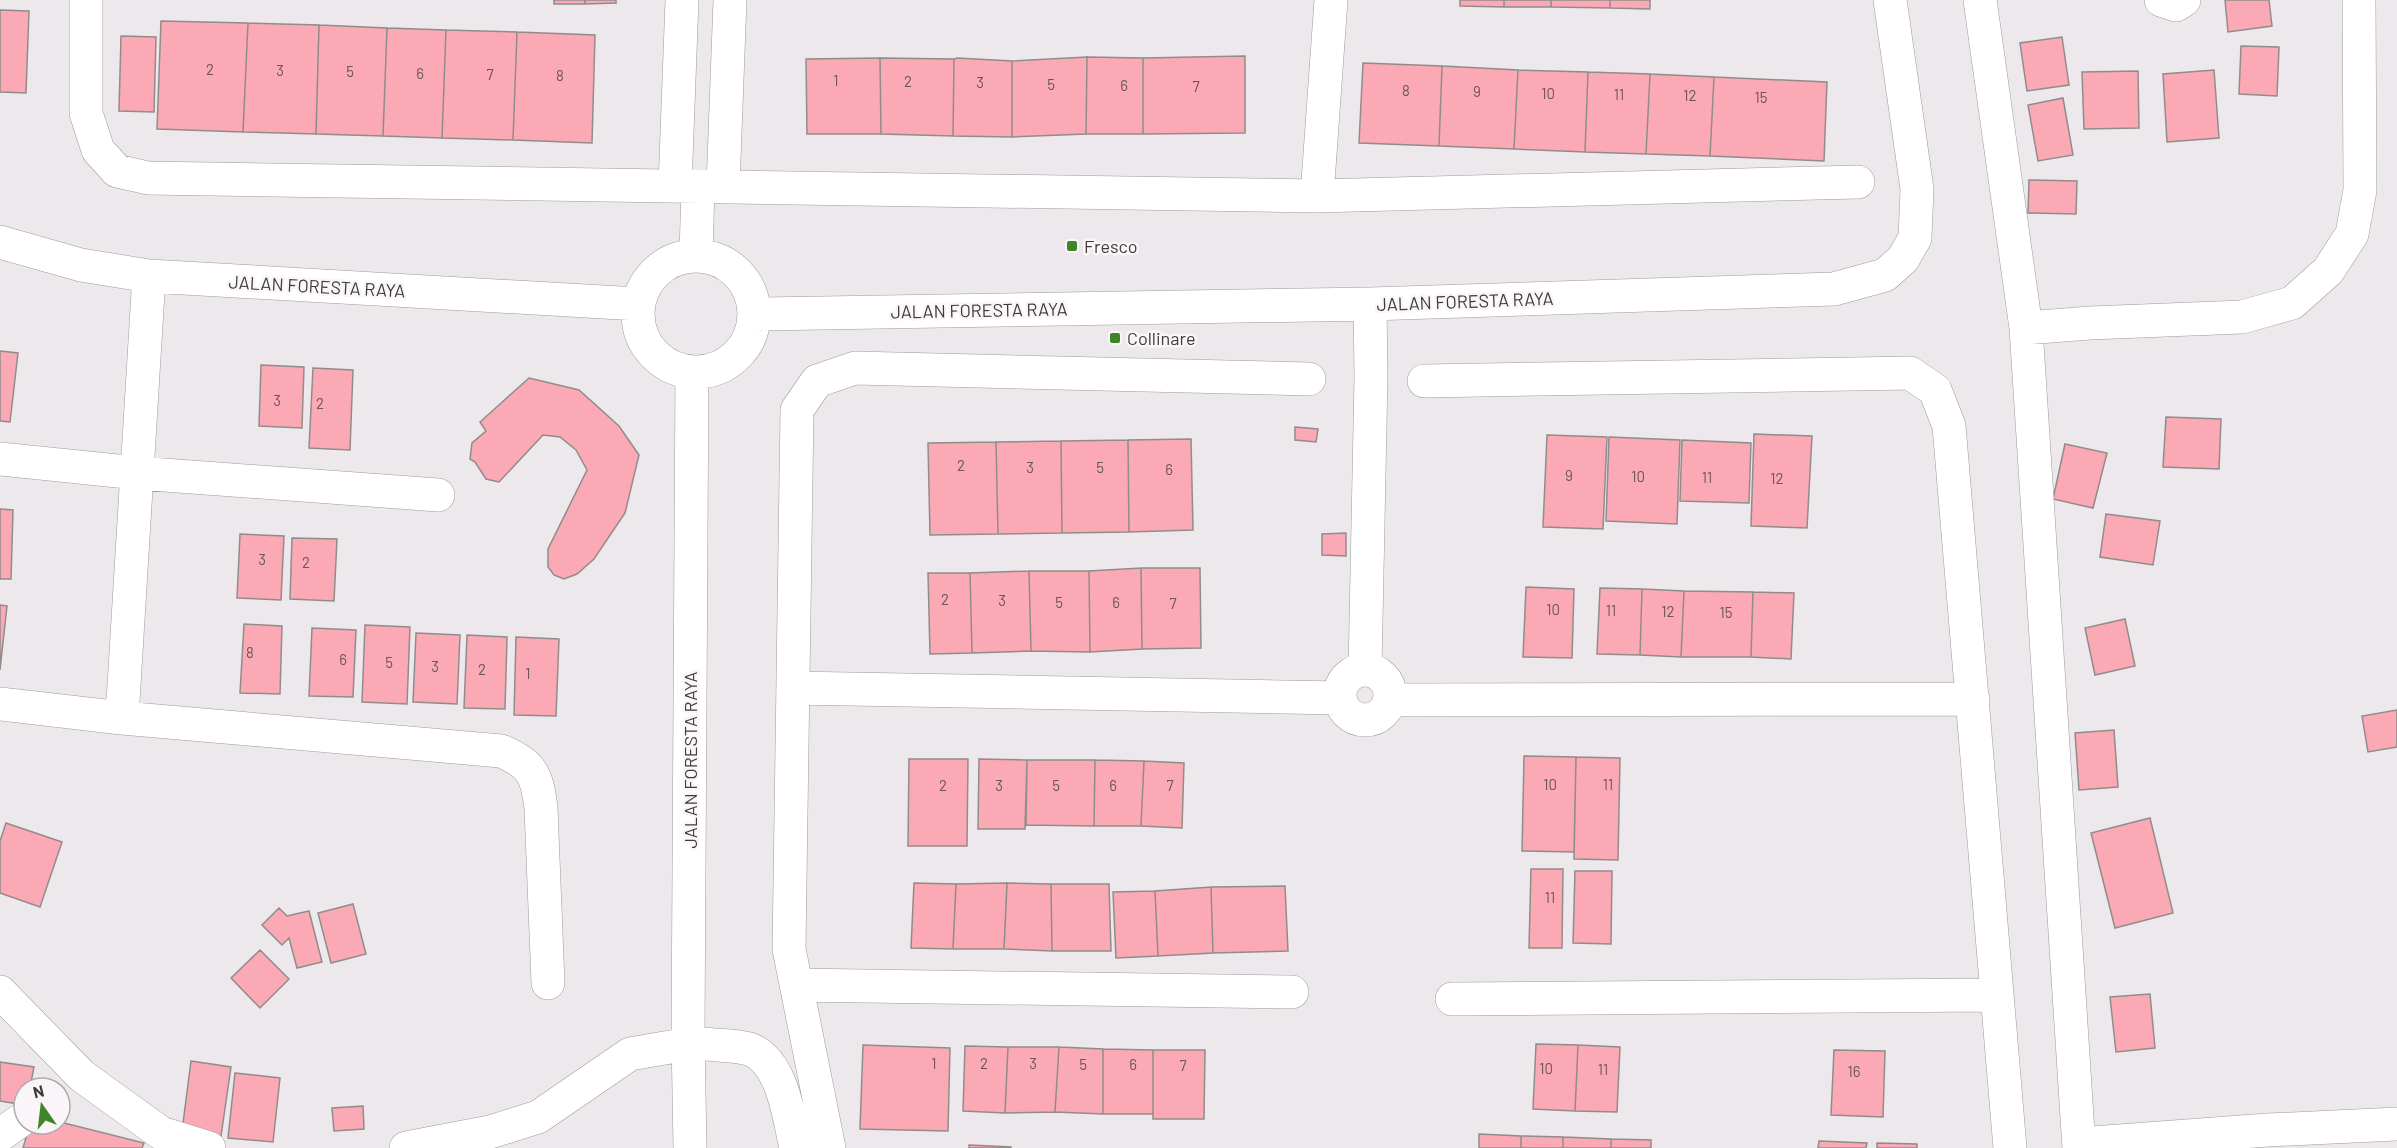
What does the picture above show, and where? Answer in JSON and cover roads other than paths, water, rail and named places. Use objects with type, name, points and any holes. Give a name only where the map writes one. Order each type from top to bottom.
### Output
[{"type":"street","points":[[86,0],[86,113],[98,150],[117,171],[148,178],[1317,196],[1858,182]]},
{"type":"street","points":[[682,0],[699,187]]},
{"type":"street","points":[[696,255],[699,187],[730,0]]},
{"type":"street","points":[[1317,196],[1330,0]]},
{"type":"street","name":"JALAN FORESTA RAYA","points":[[755,314],[1370,304],[1834,289],[1885,275],[1903,259],[1915,238],[1917,213],[1917,189],[1890,0]]},
{"type":"street","points":[[2161,0],[2176,5],[2184,0]]},
{"type":"street","points":[[2026,328],[2242,317],[2292,303],[2328,271],[2352,234],[2360,190],[2359,0]]},
{"type":"street","points":[[1986,4],[2026,328],[2079,1146],[2268,1130],[2397,1124]]},
{"type":"street","name":"JALAN FORESTA RAYA","points":[[0,242],[81,265],[148,276],[638,304]]},
{"type":"street","points":[[696,255],[718,259],[738,273],[750,292],[755,314],[750,337],[736,357],[716,369],[692,372],[669,365],[650,350],[640,328],[638,304],[645,285],[658,270],[676,259],[696,255]]},
{"type":"street","points":[[122,718],[148,276]]},
{"type":"street","points":[[1365,670],[1370,304]]},
{"type":"street","points":[[829,1148],[789,949],[796,410],[817,381],[855,368],[1309,379]]},
{"type":"street","name":"JALAN FORESTA RAYA","points":[[690,1148],[688,1037],[692,372]]},
{"type":"street","points":[[1424,381],[1910,373],[1935,390],[1949,426],[2010,1148]]},
{"type":"street","points":[[0,459],[137,473],[438,495]]},
{"type":"street","points":[[1365,670],[1381,676],[1390,691],[1390,700],[1386,709],[1379,716],[1369,720],[1359,720],[1350,715],[1343,708],[1340,698],[1341,688],[1347,679],[1354,672],[1365,670]]},
{"type":"street","points":[[793,688],[1340,698]]},
{"type":"street","points":[[1390,700],[1973,699]]},
{"type":"street","points":[[0,704],[122,718],[501,751],[519,759],[531,770],[538,789],[541,808],[548,983]]},
{"type":"street","points":[[796,985],[1292,992]]},
{"type":"street","points":[[0,992],[65,1076]]},
{"type":"street","points":[[1452,999],[1997,995]]},
{"type":"street","points":[[406,1148],[490,1132],[538,1117],[630,1054],[691,1045],[749,1049],[767,1061],[781,1085],[796,1148]]},
{"type":"street","points":[[72,1085],[161,1133],[209,1148]]},
{"type":"place","name":"Fresco","points":[[1072,246]]},
{"type":"place","name":"Collinare","points":[[1115,338]]}]
